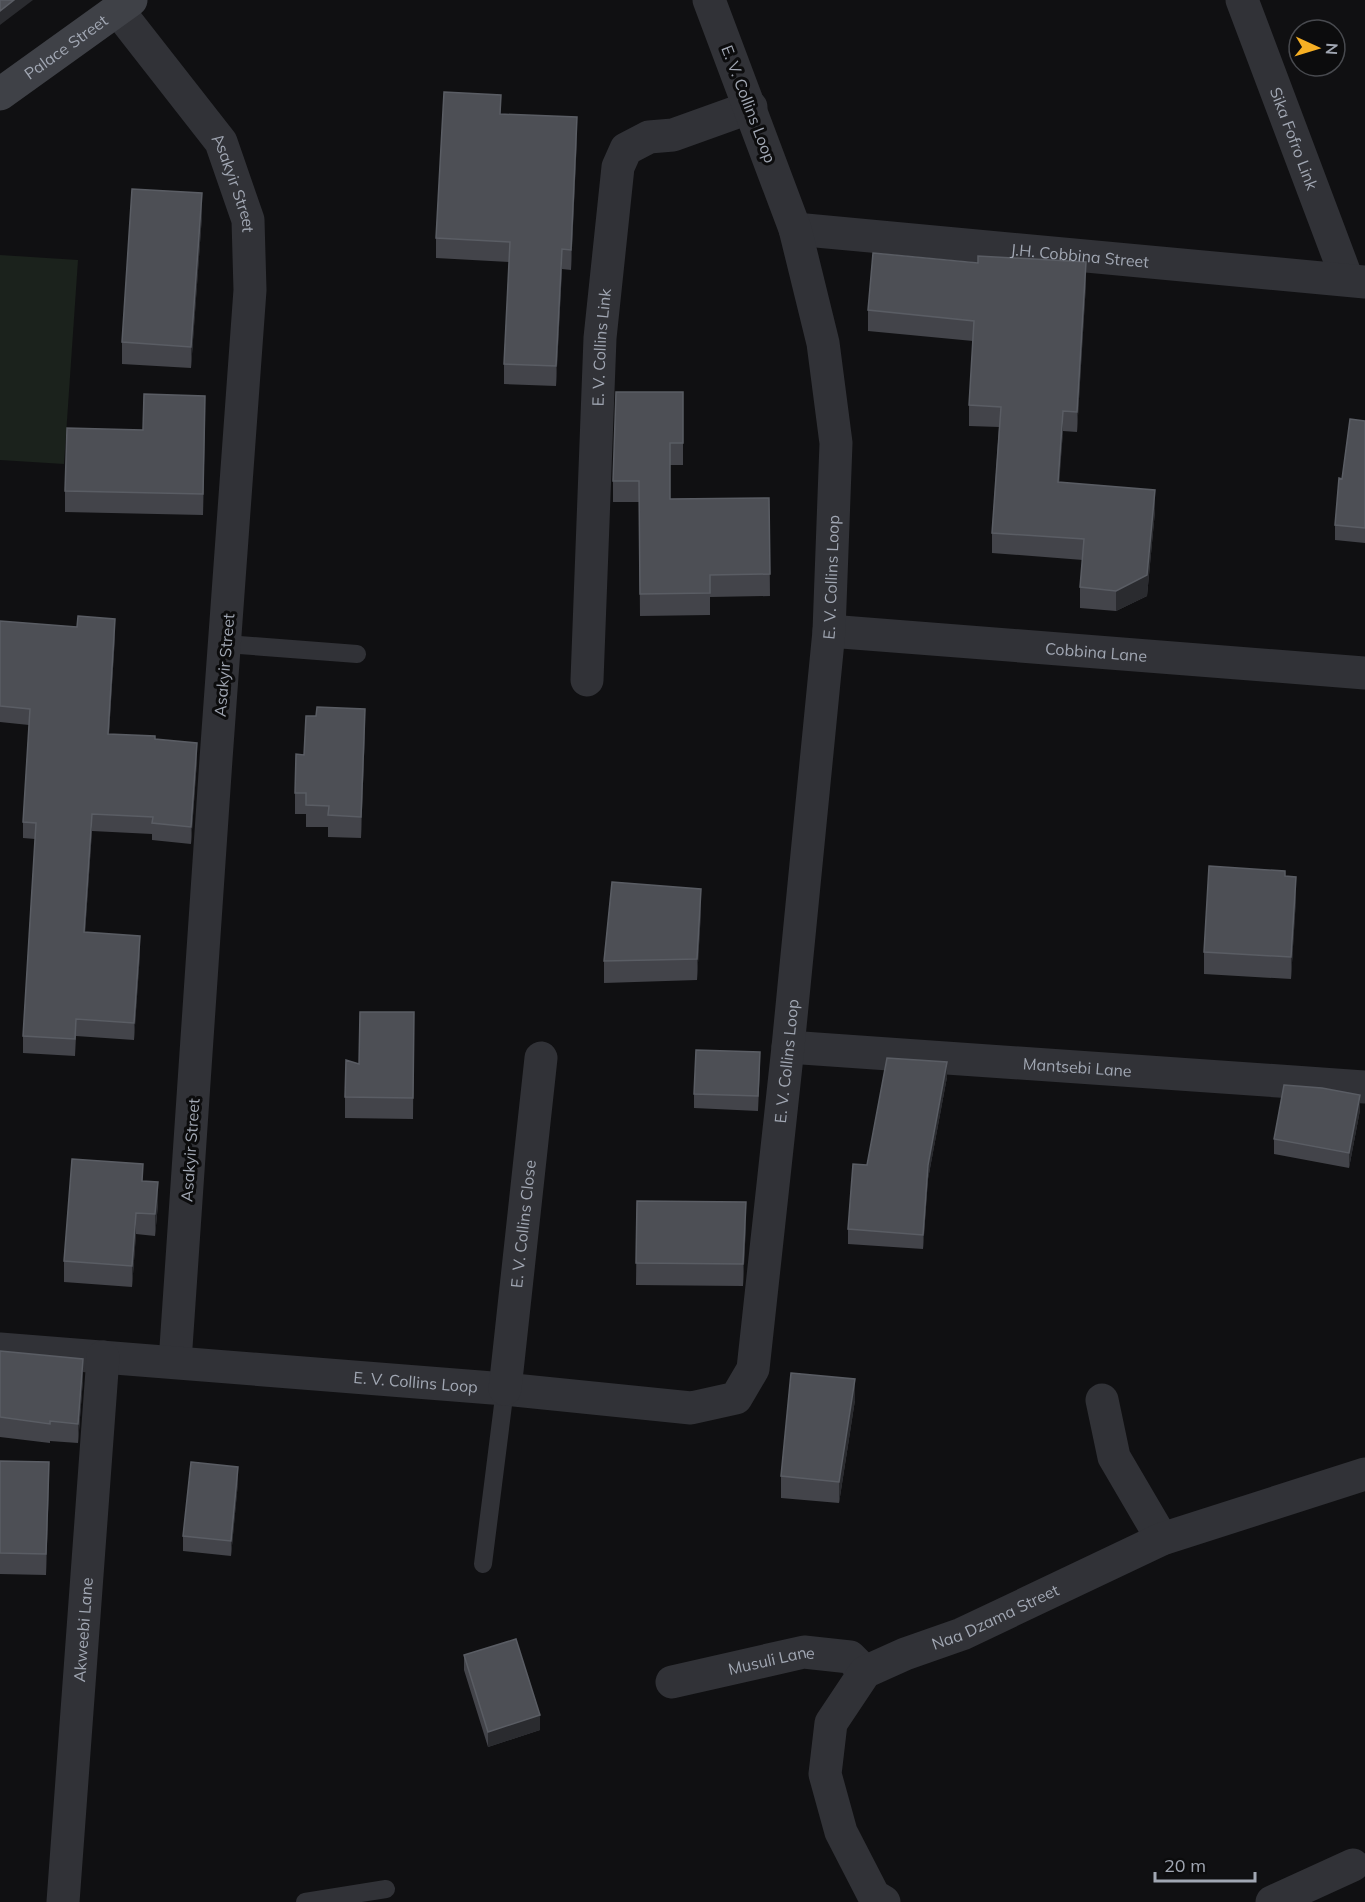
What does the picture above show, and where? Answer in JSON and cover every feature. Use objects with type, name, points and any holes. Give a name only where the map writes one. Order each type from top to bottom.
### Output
[{"type":"street","name":"E. V. Collins Loop","points":[[0,1349],[505,1389],[691,1408],[736,1398],[753,1370],[829,631],[836,443],[823,343],[795,229],[709,0]]},
{"type":"street","name":"Sika Fofro Link","points":[[1242,0],[1356,280]]},
{"type":"street","name":"Palace Street","points":[[0,94],[124,4]]},
{"type":"street","name":"Asakyir Street","points":[[124,4],[221,142],[248,220],[250,290],[175,1362]]},
{"type":"street","name":"E. V. Collins Link","points":[[587,680],[600,338],[618,167],[626,149],[649,137],[673,135],[751,107]]},
{"type":"street","name":"J.H. Cobbina Street","points":[[795,229],[1356,280]]},
{"type":"street","name":"Cobbina Lane","points":[[829,631],[1365,673]]},
{"type":"street","name":"Mantsebi Lane","points":[[788,1047],[1365,1087]]},
{"type":"street","name":"E. V. Collins Close","points":[[505,1389],[541,1058]]},
{"type":"street","name":"Akweebi Lane","points":[[63,1902],[103,1357]]},
{"type":"street","points":[[1102,1400],[1114,1457],[1162,1539]]},
{"type":"street","name":"Naa Dzama Street","points":[[865,1672],[905,1654],[962,1634],[1162,1539],[1365,1474]]},
{"type":"street","name":"Musuli Lane","points":[[672,1682],[804,1652],[850,1657],[865,1672]]},
{"type":"street","points":[[865,1672],[831,1723],[825,1774],[841,1832],[876,1900]]},
{"type":"street","points":[[1272,1902],[1353,1865]]},
{"type":"lane","points":[[226,644],[357,654]]},
{"type":"lane","points":[[483,1564],[505,1389]]},
{"type":"lane","points":[[305,1902],[386,1889]]},
{"type":"shaded area","points":[[0,255],[78,260],[64,464],[0,460]]},
{"type":"building","points":[[0,0],[14,0],[0,11]]},
{"type":"building","points":[[444,92],[501,95],[500,114],[577,117],[571,250],[562,249],[556,366],[504,364],[510,242],[436,238]]},
{"type":"building","points":[[132,189],[202,193],[191,347],[122,342]]},
{"type":"building","points":[[873,253],[978,263],[978,256],[1086,262],[1077,412],[1063,411],[1058,482],[1155,490],[1147,575],[1116,591],[1080,587],[1084,539],[992,533],[1001,407],[969,405],[974,321],[868,310]]},
{"type":"building","points":[[616,392],[683,392],[683,443],[670,443],[670,499],[769,498],[770,574],[710,575],[710,593],[640,594],[639,481],[613,481]]},
{"type":"building","points":[[144,394],[205,396],[203,494],[65,491],[67,428],[143,430]]},
{"type":"building","points":[[1350,419],[1365,421],[1365,528],[1335,525],[1339,478],[1342,479]]},
{"type":"building","points":[[78,616],[115,619],[108,734],[155,736],[155,739],[197,743],[191,827],[152,823],[153,817],[92,814],[84,932],[140,936],[134,1023],[76,1019],[75,1039],[23,1036],[36,823],[23,822],[30,709],[0,706],[0,621],[77,627]]},
{"type":"building","points":[[317,707],[365,709],[361,817],[328,815],[329,806],[306,805],[306,793],[295,793],[296,754],[304,755],[306,716],[316,716]]},
{"type":"building","points":[[1209,866],[1285,871],[1285,876],[1296,877],[1291,957],[1204,952]]},
{"type":"building","points":[[612,882],[701,889],[697,959],[604,961]]},
{"type":"building","points":[[360,1012],[414,1012],[413,1098],[345,1097],[346,1060],[359,1064]]},
{"type":"building","points":[[696,1050],[760,1052],[758,1096],[694,1094]]},
{"type":"building","points":[[887,1058],[947,1062],[928,1165],[923,1235],[848,1229],[853,1164],[867,1165]]},
{"type":"building","points":[[1284,1085],[1322,1088],[1360,1095],[1349,1153],[1274,1139]]},
{"type":"building","points":[[72,1159],[143,1164],[142,1181],[158,1182],[155,1214],[136,1213],[132,1266],[64,1261]]},
{"type":"building","points":[[637,1201],[746,1202],[743,1264],[636,1263]]},
{"type":"building","points":[[0,1351],[83,1359],[78,1424],[50,1421],[50,1424],[0,1417]]},
{"type":"building","points":[[791,1373],[855,1379],[839,1482],[781,1476]]},
{"type":"building","points":[[0,1461],[49,1462],[46,1554],[0,1553]]},
{"type":"building","points":[[191,1462],[238,1467],[231,1541],[183,1536]]},
{"type":"building","points":[[516,1639],[540,1715],[488,1732],[464,1655]]}]
